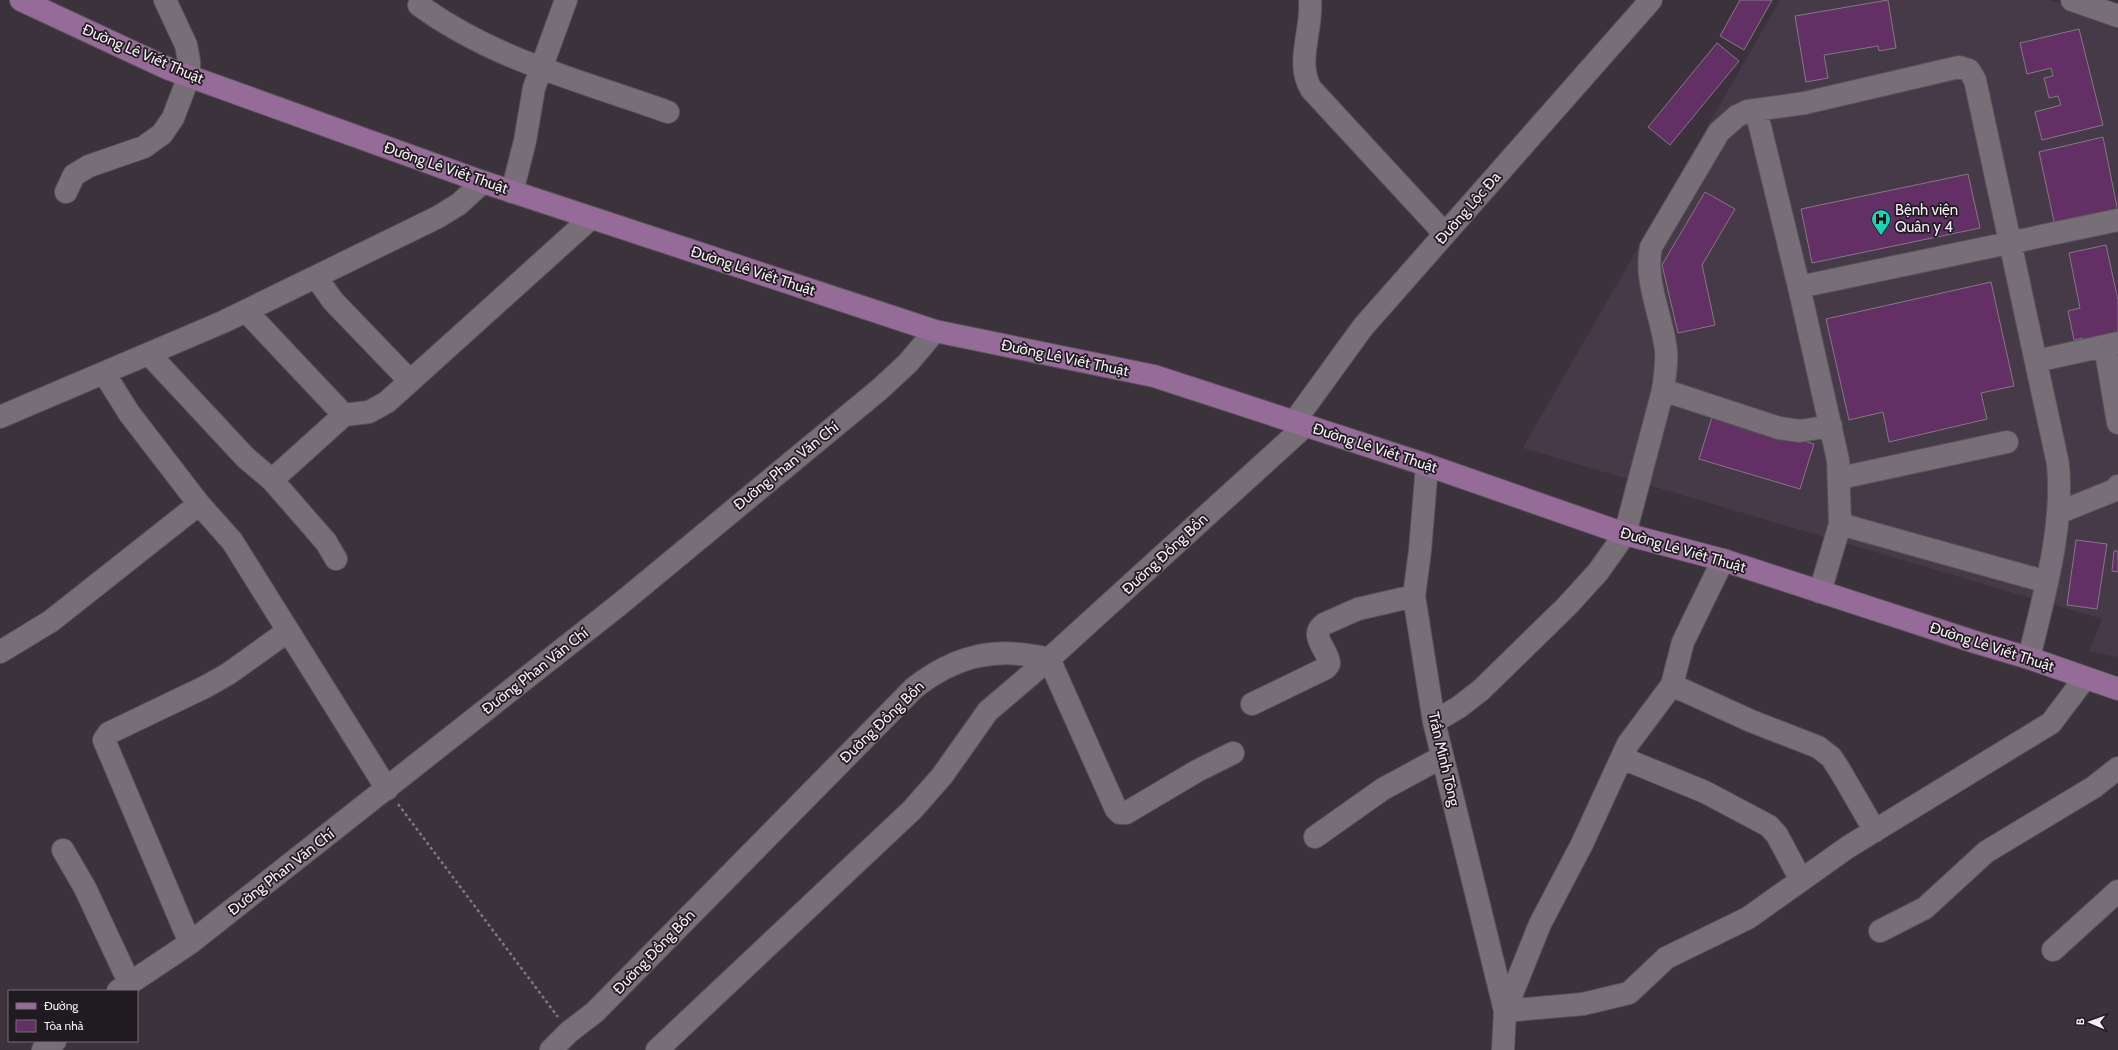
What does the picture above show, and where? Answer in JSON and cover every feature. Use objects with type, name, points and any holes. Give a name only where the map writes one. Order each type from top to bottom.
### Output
[{"type":"main road","name":"Đường Lê Viết Thuật","points":[[21,0],[189,76],[483,182],[591,218],[935,331],[1154,376],[1427,465],[1625,534],[1723,560],[2030,658],[2118,689]]},
{"type":"street","points":[[66,192],[74,175],[89,166],[135,151],[151,143],[162,134],[173,118],[189,76],[188,53],[165,0]]},
{"type":"street","points":[[512,192],[525,141],[532,97],[566,0]]},
{"type":"street","points":[[1310,0],[1310,18],[1304,71],[1308,84],[1445,234]]},
{"type":"street","name":"Đường Lộc Đa","points":[[1299,424],[1363,327],[1650,0]]},
{"type":"street","points":[[2072,0],[2118,16]]},
{"type":"street","points":[[419,5],[472,39],[541,69],[593,85],[668,112]]},
{"type":"street","points":[[1434,722],[1459,707],[1481,690],[1567,606],[1598,572],[1625,534],[1663,390],[1666,370],[1666,351],[1649,269],[1652,247],[1719,132],[1737,116],[1756,110],[1805,103],[1954,68],[1964,67],[1968,70],[1974,80],[2058,464],[2060,493],[2058,513],[2046,582],[2030,658]]},
{"type":"street","points":[[1756,110],[1831,426],[1840,478],[1840,524],[1820,592]]},
{"type":"street","points":[[2,412],[104,373],[246,311],[438,217],[459,204],[483,182]]},
{"type":"street","points":[[272,480],[344,415],[369,412],[381,407],[591,218]]},
{"type":"street","points":[[1799,287],[2118,220]]},
{"type":"street","points":[[316,277],[334,301],[410,381]]},
{"type":"street","points":[[246,311],[344,415]]},
{"type":"street","name":"Đường Phan Văn Chí","points":[[124,987],[190,942],[387,789],[620,604],[880,389],[908,363],[935,331]]},
{"type":"street","points":[[2036,361],[2112,344],[2118,423]]},
{"type":"street","points":[[149,354],[246,458],[272,480],[326,542],[336,559]]},
{"type":"street","points":[[104,373],[129,413],[199,504],[232,541],[387,789]]},
{"type":"street","points":[[1663,390],[1779,428],[1800,431],[1831,426]]},
{"type":"street","name":"Đường Đồng Bồn","points":[[551,1050],[569,1032],[595,1012],[917,685],[951,665],[987,654],[1024,653],[1048,659],[1299,424]]},
{"type":"street","points":[[1840,478],[2007,442]]},
{"type":"street","name":"Trần Minh Tông","points":[[1427,465],[1420,551],[1414,596],[1434,722],[1505,1011],[1503,1050]]},
{"type":"street","points":[[2058,513],[2115,490],[2118,486]]},
{"type":"street","points":[[0,652],[51,621],[199,504]]},
{"type":"street","points":[[1840,524],[2046,582]]},
{"type":"street","points":[[1723,560],[1683,642],[1672,685],[1628,744],[1582,844],[1540,924],[1505,1011],[1583,1004],[1629,992],[1666,958],[1748,918],[1801,880],[1875,831],[2050,723],[2085,678]]},
{"type":"street","points":[[1252,704],[1326,668],[1329,664],[1329,659],[1318,639],[1320,628],[1324,624],[1358,609],[1414,596]]},
{"type":"street","points":[[190,942],[104,740],[109,733],[228,674],[288,631]]},
{"type":"street","points":[[657,1050],[912,810],[942,776],[988,711],[1048,659],[1116,809],[1120,813],[1126,813],[1197,771],[1233,753]]},
{"type":"street","points":[[1672,685],[1751,721],[1818,747],[1830,757],[1839,768],[1875,831]]},
{"type":"street","points":[[1314,837],[1383,789],[1442,757]]},
{"type":"street","points":[[1622,758],[1705,792],[1770,826],[1786,850],[1801,880]]},
{"type":"street","points":[[1880,931],[1925,908],[1986,852],[2094,787],[2118,768]]},
{"type":"street","points":[[63,850],[85,888],[124,987]]},
{"type":"street","points":[[2054,950],[2118,891]]},
{"type":"street","points":[[43,1050],[54,1042]]},
{"type":"path","points":[[387,789],[569,1032]]},
{"type":"shaded area","name":"Bệnh viện Quân y 4","points":[[1780,0],[2049,0],[2118,23],[2118,657],[2089,651],[2102,619],[1523,448]]},
{"type":"building","points":[[1740,0],[1772,0],[1744,50],[1720,36]]},
{"type":"building","points":[[1888,0],[1896,48],[1879,51],[1878,46],[1824,55],[1828,78],[1806,82],[1795,16]]},
{"type":"building","points":[[2079,29],[2103,125],[2042,140],[2035,112],[2061,105],[2058,96],[2049,98],[2044,78],[2053,76],[2051,68],[2027,74],[2020,43]]},
{"type":"building","points":[[1717,43],[1739,61],[1670,145],[1648,127]]},
{"type":"building","points":[[2103,137],[2118,212],[2055,226],[2039,152]]},
{"type":"building","points":[[1968,174],[1980,228],[1812,263],[1801,209]]},
{"type":"building","points":[[1705,192],[1735,209],[1702,265],[1715,325],[1678,333],[1662,265]]},
{"type":"building","points":[[2106,245],[2118,300],[2118,335],[2084,342],[2083,338],[2074,340],[2068,311],[2080,308],[2069,253]]},
{"type":"building","points":[[1991,282],[2014,386],[1981,393],[1987,419],[1889,442],[1883,412],[1849,420],[1826,319]]},
{"type":"building","points":[[1713,414],[1814,444],[1800,489],[1699,459]]},
{"type":"building","points":[[2076,540],[2107,544],[2097,609],[2067,605]]},
{"type":"building","points":[[2114,551],[2118,551],[2118,572],[2112,571]]},
{"type":"place","name":"Bệnh viện Quân y 4","points":[[1881,236]]}]
